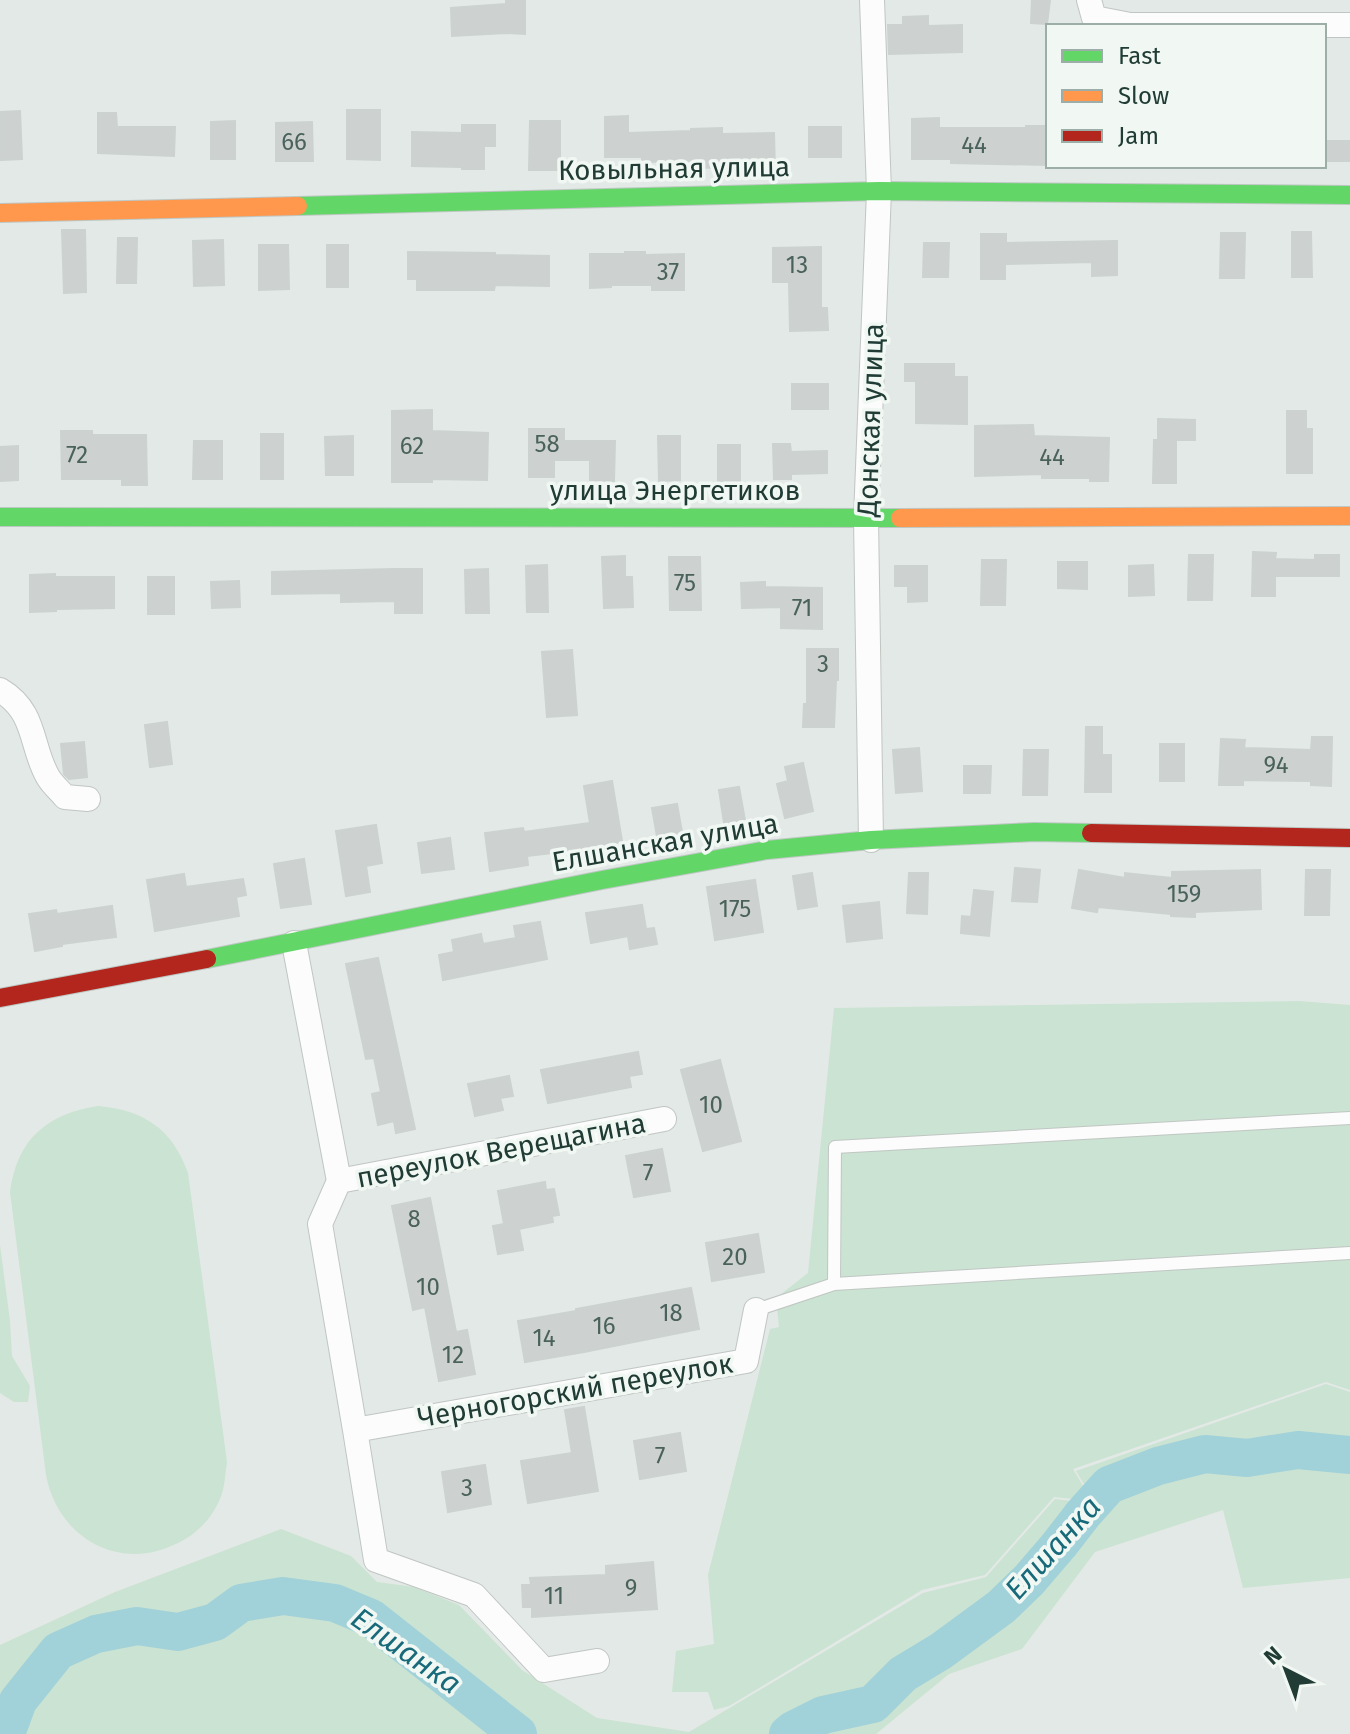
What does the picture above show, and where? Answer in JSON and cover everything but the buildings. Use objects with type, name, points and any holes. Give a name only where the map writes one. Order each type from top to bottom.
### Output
[{"type":"main road","name":"Ковыльная улица","points":[[0,213],[879,191],[1350,195]]},
{"type":"main road","name":"улица Энергетиков","points":[[0,517],[1350,516]]},
{"type":"main road","name":"Елшанская улица","points":[[0,998],[752,853],[871,840],[1034,832],[1350,838]]},
{"type":"street","name":"Донская улица","points":[[871,840],[866,518],[879,191],[872,0]]},
{"type":"street","points":[[1089,0],[1094,18],[1125,24]]},
{"type":"street","points":[[1326,25],[1350,25]]},
{"type":"street","points":[[0,690],[10,696],[27,718],[48,778],[65,797],[88,799]]},
{"type":"street","points":[[294,943],[339,1181],[320,1224],[376,1560],[474,1595],[544,1670],[597,1661]]},
{"type":"street","name":"переулок Верещагина","points":[[339,1181],[664,1119]]},
{"type":"street","name":"Черногорский переулок","points":[[355,1430],[746,1361],[756,1310]]},
{"type":"lane","points":[[834,1284],[835,1147],[1350,1118]]},
{"type":"lane","points":[[756,1310],[834,1284],[1350,1253]]},
{"type":"green space","points":[[1299,1001],[1350,1005],[1350,1390],[1326,1382],[1073,1469],[1092,1501],[1054,1497],[985,1575],[922,1590],[729,1706],[714,1710],[708,1692],[672,1692],[676,1651],[714,1644],[708,1575],[770,1329],[779,1327],[776,1298],[808,1273],[834,1008]]},
{"type":"green space","points":[[98,1106],[129,1112],[154,1124],[174,1144],[188,1173],[227,1462],[220,1499],[203,1525],[178,1543],[156,1551],[134,1554],[94,1544],[77,1532],[63,1516],[53,1497],[46,1475],[10,1192],[20,1157],[38,1132],[64,1115]]},
{"type":"green space","points":[[0,1245],[12,1356],[30,1386],[28,1402],[14,1402],[0,1393]]},
{"type":"green space","points":[[1326,1384],[1350,1392],[1350,1578],[1243,1588],[1223,1510],[1095,1552],[1022,1649],[949,1674],[876,1734],[0,1734],[0,1645],[115,1592],[281,1529],[351,1556],[377,1582],[414,1587],[459,1605],[522,1670],[597,1718],[689,1732],[923,1593],[986,1577],[1055,1499],[1096,1504],[1076,1471]]},
{"type":"waterway","name":"Елшанка","points":[[788,1734],[823,1715],[873,1704],[903,1674],[941,1651],[1001,1607],[1029,1580],[1109,1485],[1158,1466],[1205,1454],[1247,1458],[1298,1450],[1350,1455]]},
{"type":"waterway","name":"Елшанка","points":[[6,1734],[18,1701],[58,1651],[96,1634],[137,1626],[178,1632],[215,1622],[241,1603],[283,1596],[335,1603],[371,1618],[518,1734]]},
{"type":"traffic: fast","points":[[298,206],[879,191],[1350,195]]},
{"type":"traffic: fast","points":[[0,517],[900,518]]},
{"type":"traffic: fast","points":[[207,959],[767,850],[871,840],[1034,832],[1091,833]]},
{"type":"traffic: slow","points":[[0,213],[298,206]]},
{"type":"traffic: slow","points":[[900,518],[1350,516]]},
{"type":"traffic: jam","points":[[1091,833],[1350,838]]},
{"type":"traffic: jam","points":[[0,998],[207,959]]}]
